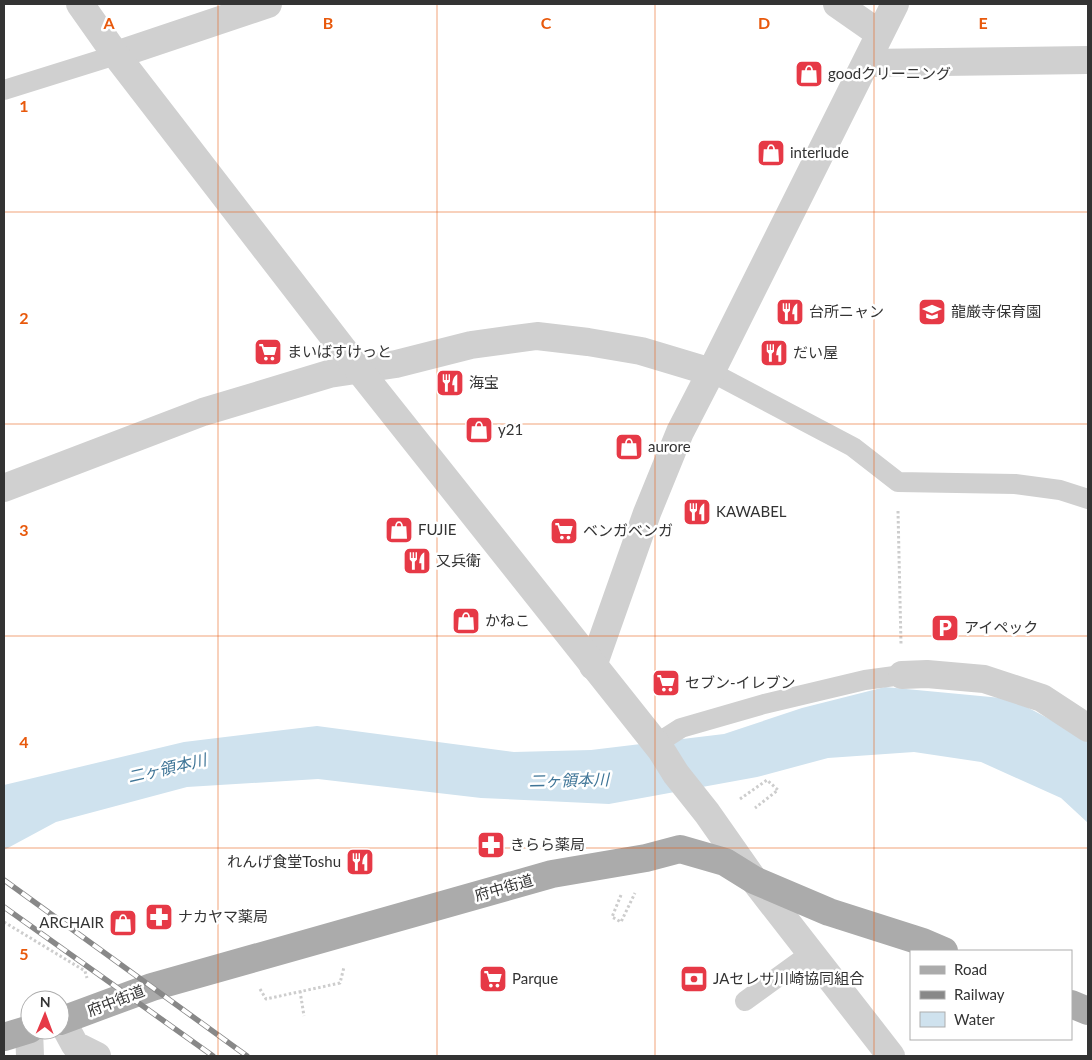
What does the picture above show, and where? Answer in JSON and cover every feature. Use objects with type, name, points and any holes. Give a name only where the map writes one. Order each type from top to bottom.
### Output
[{"type":"main road","name":"府中街道","points":[[70,1018],[152,987],[552,874],[646,858],[680,849],[724,862],[754,880],[829,912],[923,942],[942,950]]},
{"type":"main road","points":[[1072,1004],[1088,1011]]},
{"type":"street","points":[[80,4],[116,55],[359,370],[658,747],[754,880],[891,1056]]},
{"type":"street","points":[[116,55],[268,4]]},
{"type":"street","points":[[837,4],[880,34]]},
{"type":"street","points":[[593,666],[647,513],[680,432],[895,4]]},
{"type":"street","points":[[866,63],[1088,60]]},
{"type":"street","points":[[4,488],[203,412],[329,374],[396,364],[471,346],[537,336],[642,351],[711,372]]},
{"type":"street","points":[[902,675],[927,674],[984,679],[1042,698],[1088,728]]},
{"type":"street","points":[[70,1036],[75,1045],[98,1056]]},
{"type":"street","points":[[24,1040],[30,1056]]},
{"type":"lane","points":[[4,90],[116,55]]},
{"type":"lane","points":[[711,372],[853,447],[898,482],[1015,484],[1060,490],[1088,499]]},
{"type":"lane","points":[[658,747],[681,728],[764,704],[865,680],[902,675]]},
{"type":"lane","points":[[745,1001],[811,952]]},
{"type":"path","points":[[898,482],[902,675]]},
{"type":"path","points":[[740,799],[767,780],[778,790],[755,808]]},
{"type":"path","points":[[622,894],[612,917],[621,922],[636,890]]},
{"type":"path","points":[[4,922],[85,971],[96,1009]]},
{"type":"path","points":[[258,984],[266,999],[340,983],[346,959]]},
{"type":"path","points":[[300,991],[304,1016]]},
{"type":"water","name":"二ヶ領本川","points":[[885,687],[1012,699],[1085,738],[1088,741],[1088,823],[1061,798],[981,762],[914,752],[828,758],[757,777],[609,804],[481,798],[318,779],[187,787],[56,822],[4,850],[4,785],[184,742],[317,726],[514,752],[591,750],[724,734],[802,708]]},
{"type":"railway","points":[[4,880],[247,1056]]},
{"type":"railway","points":[[4,907],[213,1056]]},
{"type":"place","name":"goodクリーニング","points":[[809,74]]},
{"type":"place","name":"interlude","points":[[771,153]]},
{"type":"place","name":"台所ニャン","points":[[790,312]]},
{"type":"place","name":"龍厳寺保育園","points":[[932,312]]},
{"type":"place","name":"まいばすけっと","points":[[268,352]]},
{"type":"place","name":"だい屋","points":[[774,353]]},
{"type":"place","name":"海宝","points":[[450,383]]},
{"type":"place","name":"y21","points":[[479,430]]},
{"type":"place","name":"aurore","points":[[629,447]]},
{"type":"place","name":"KAWABEL","points":[[697,512]]},
{"type":"place","name":"FUJIE","points":[[399,530]]},
{"type":"place","name":"ベンガベンガ","points":[[564,531]]},
{"type":"place","name":"又兵衛","points":[[417,561]]},
{"type":"place","name":"かねこ","points":[[466,621]]},
{"type":"place","name":"アイペック","points":[[945,628]]},
{"type":"place","name":"セブン-イレブン","points":[[666,683]]},
{"type":"place","name":"きらら薬局","points":[[491,845]]},
{"type":"place","name":"れんげ食堂Toshu","points":[[360,862]]},
{"type":"place","name":"ナカヤマ薬局","points":[[159,917]]},
{"type":"place","name":"ARCHAIR","points":[[123,923]]},
{"type":"place","name":"Parque","points":[[493,979]]},
{"type":"place","name":"JAセレサ川崎協同組合","points":[[694,979]]}]
